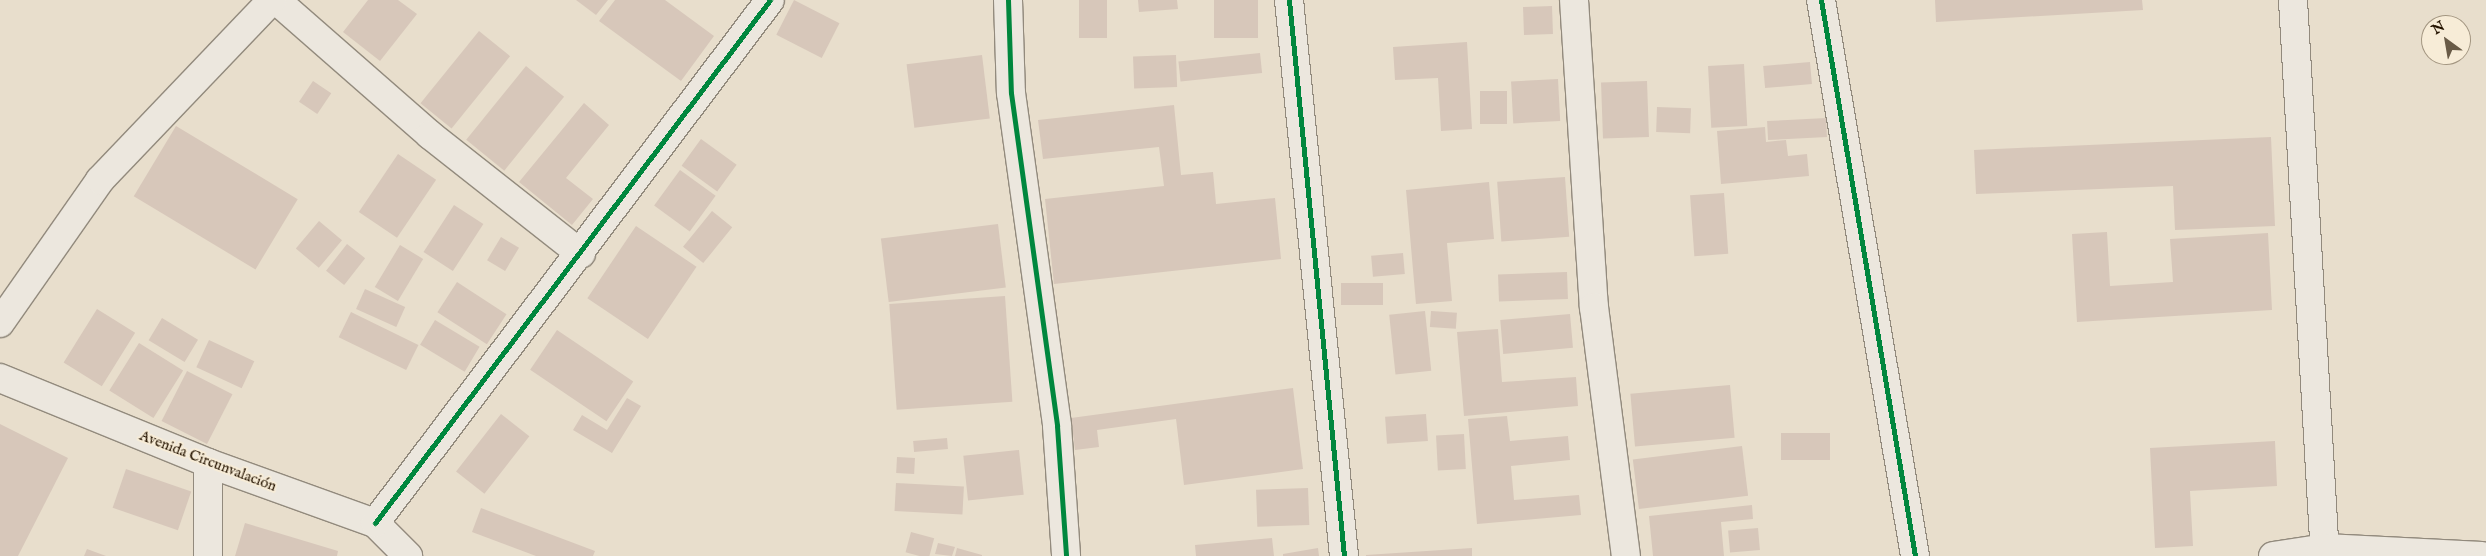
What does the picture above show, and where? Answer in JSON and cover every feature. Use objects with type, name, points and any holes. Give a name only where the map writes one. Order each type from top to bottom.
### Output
[{"type":"street","points":[[0,323],[100,180],[272,0]]},
{"type":"street","points":[[276,0],[430,134],[581,254]]},
{"type":"street","points":[[375,523],[581,254],[770,0]]},
{"type":"street","points":[[1008,0],[1011,93],[1057,426],[1066,556]]},
{"type":"street","points":[[1289,0],[1344,556]]},
{"type":"street","points":[[1574,0],[1594,307],[1626,556]]},
{"type":"street","points":[[1820,0],[1915,556]]},
{"type":"street","points":[[2293,0],[2325,552]]},
{"type":"street","name":"Avenida Circunvalación","points":[[0,378],[208,463],[375,523],[408,556]]},
{"type":"street","points":[[208,463],[208,556]]},
{"type":"street","points":[[2273,556],[2325,552],[2482,556]]},
{"type":"building","points":[[368,0],[398,0],[417,14],[380,61],[343,32]]},
{"type":"building","points":[[576,0],[608,0],[596,15]]},
{"type":"building","points":[[615,0],[665,0],[714,36],[681,81],[599,21]]},
{"type":"building","points":[[794,0],[839,23],[822,58],[776,35]]},
{"type":"building","points":[[1079,0],[1107,0],[1107,38],[1079,38]]},
{"type":"building","points":[[1138,0],[1177,0],[1178,9],[1139,12]]},
{"type":"building","points":[[1214,0],[1258,0],[1258,38],[1214,38]]},
{"type":"building","points":[[1935,0],[2142,0],[2143,10],[1936,22]]},
{"type":"building","points":[[1552,6],[1553,34],[1524,35],[1523,7]]},
{"type":"building","points":[[479,31],[510,56],[452,128],[420,103]]},
{"type":"building","points":[[1467,42],[1472,129],[1441,131],[1438,78],[1395,80],[1393,47]]},
{"type":"building","points":[[1260,53],[1262,73],[1181,81],[1178,62]]},
{"type":"building","points":[[982,55],[990,119],[914,128],[907,64]]},
{"type":"building","points":[[1176,55],[1177,87],[1134,88],[1133,57]]},
{"type":"building","points":[[1810,62],[1812,84],[1765,88],[1763,66]]},
{"type":"building","points":[[1744,64],[1747,126],[1711,128],[1708,66]]},
{"type":"building","points":[[526,66],[564,97],[504,171],[466,140]]},
{"type":"building","points":[[1558,79],[1560,121],[1513,123],[1511,81]]},
{"type":"building","points":[[313,81],[331,93],[317,114],[299,102]]},
{"type":"building","points":[[1647,81],[1649,137],[1603,139],[1601,83]]},
{"type":"building","points":[[1480,91],[1507,91],[1507,124],[1480,124]]},
{"type":"building","points":[[584,103],[609,125],[566,178],[593,199],[572,225],[519,182]]},
{"type":"building","points":[[1174,105],[1181,175],[1213,172],[1216,204],[1275,198],[1281,259],[1054,284],[1045,199],[1164,186],[1159,147],[1043,159],[1038,120]]},
{"type":"building","points":[[1657,107],[1691,108],[1690,133],[1656,132]]},
{"type":"building","points":[[1826,118],[1827,137],[1768,140],[1767,121]]},
{"type":"building","points":[[176,126],[298,199],[255,269],[134,196]]},
{"type":"building","points":[[1765,127],[1766,142],[1786,140],[1788,156],[1807,154],[1809,176],[1721,184],[1717,131]]},
{"type":"building","points":[[2271,137],[2275,226],[2175,230],[2173,186],[1976,194],[1974,150]]},
{"type":"building","points":[[701,139],[737,165],[717,192],[682,166]]},
{"type":"building","points":[[398,154],[436,180],[397,238],[359,212]]},
{"type":"building","points":[[680,170],[716,196],[690,231],[654,206]]},
{"type":"building","points":[[1565,177],[1569,237],[1501,242],[1497,182]]},
{"type":"building","points":[[1489,182],[1494,239],[1447,243],[1452,301],[1416,304],[1406,190]]},
{"type":"building","points":[[1724,193],[1728,254],[1694,256],[1690,195]]},
{"type":"building","points":[[454,205],[483,224],[453,271],[424,252]]},
{"type":"building","points":[[712,211],[732,227],[703,263],[683,247]]},
{"type":"building","points":[[319,221],[342,240],[319,268],[296,249]]},
{"type":"building","points":[[998,224],[1006,288],[889,302],[881,238]]},
{"type":"building","points":[[636,226],[697,267],[648,339],[587,298]]},
{"type":"building","points":[[2107,232],[2110,286],[2173,282],[2170,239],[2268,233],[2272,310],[2077,322],[2072,234]]},
{"type":"building","points":[[501,237],[519,248],[505,271],[487,260]]},
{"type":"building","points":[[347,244],[365,258],[344,285],[326,271]]},
{"type":"building","points":[[400,245],[423,259],[398,301],[375,287]]},
{"type":"building","points":[[1403,253],[1405,274],[1373,277],[1371,256]]},
{"type":"building","points":[[1567,272],[1568,299],[1499,301],[1498,274]]},
{"type":"building","points":[[457,282],[506,314],[487,344],[437,312]]},
{"type":"building","points":[[1341,283],[1383,283],[1383,305],[1341,305]]},
{"type":"building","points":[[365,289],[405,307],[396,327],[356,309]]},
{"type":"building","points":[[1005,296],[1012,402],[897,410],[889,304]]},
{"type":"building","points":[[97,309],[135,333],[102,386],[64,362]]},
{"type":"building","points":[[1425,311],[1431,371],[1395,374],[1389,315]]},
{"type":"building","points":[[1431,311],[1457,313],[1456,329],[1430,327]]},
{"type":"building","points":[[351,312],[418,345],[406,370],[339,337]]},
{"type":"building","points":[[1570,314],[1573,348],[1503,354],[1500,320]]},
{"type":"building","points":[[162,318],[198,340],[185,362],[149,340]]},
{"type":"building","points":[[435,320],[480,347],[465,372],[420,345]]},
{"type":"building","points":[[1498,329],[1502,382],[1576,377],[1578,406],[1464,416],[1457,332]]},
{"type":"building","points":[[557,330],[633,381],[606,421],[530,370]]},
{"type":"building","points":[[209,340],[254,361],[242,388],[196,367]]},
{"type":"building","points":[[139,343],[183,371],[153,418],[109,390]]},
{"type":"building","points":[[187,371],[232,394],[207,444],[162,421]]},
{"type":"building","points":[[1730,385],[1735,438],[1635,447],[1630,394]]},
{"type":"building","points":[[1293,388],[1303,469],[1184,485],[1176,419],[1097,430],[1099,447],[1075,450],[1071,418]]},
{"type":"building","points":[[627,398],[641,406],[612,453],[573,430],[582,415],[607,430]]},
{"type":"building","points":[[501,414],[529,436],[484,494],[456,472]]},
{"type":"building","points":[[1426,414],[1428,441],[1387,444],[1385,417]]},
{"type":"building","points":[[1507,416],[1510,441],[1568,436],[1570,460],[1511,466],[1514,500],[1579,495],[1581,515],[1477,524],[1468,419]]},
{"type":"building","points":[[0,424],[68,458],[18,556],[0,556]]},
{"type":"building","points":[[1781,433],[1830,433],[1830,460],[1781,460]]},
{"type":"building","points":[[1464,434],[1466,469],[1438,470],[1436,435]]},
{"type":"building","points":[[947,438],[948,449],[914,452],[913,441]]},
{"type":"building","points":[[2275,441],[2277,486],[2190,491],[2193,546],[2155,548],[2150,448]]},
{"type":"building","points":[[1742,446],[1748,496],[1639,509],[1633,459]]},
{"type":"building","points":[[1019,450],[1024,495],[968,501],[963,456]]},
{"type":"building","points":[[897,457],[915,458],[914,474],[896,473]]},
{"type":"building","points":[[126,469],[191,491],[178,530],[113,508]]},
{"type":"building","points":[[896,483],[964,487],[962,515],[895,511]]},
{"type":"building","points":[[1308,488],[1309,525],[1257,527],[1256,490]]},
{"type":"building","points":[[1752,505],[1753,519],[1721,522],[1724,556],[1653,556],[1649,516]]},
{"type":"building","points":[[481,508],[595,551],[593,556],[536,556],[472,532]]},
{"type":"building","points":[[245,523],[338,551],[337,556],[235,556]]},
{"type":"building","points":[[1758,528],[1760,550],[1730,553],[1728,531]]},
{"type":"building","points":[[911,532],[934,538],[929,556],[919,556],[906,552]]},
{"type":"building","points":[[1272,538],[1274,556],[1196,556],[1195,545]]},
{"type":"building","points":[[938,543],[955,547],[952,556],[935,554]]},
{"type":"building","points":[[957,548],[982,555],[982,556],[955,556]]},
{"type":"building","points":[[1318,548],[1319,556],[1283,556],[1283,554]]},
{"type":"building","points":[[1472,548],[1472,556],[1366,556],[1366,555]]},
{"type":"building","points":[[87,549],[106,556],[84,556]]},
{"type":"cycle path","points":[[375,523],[770,0]]},
{"type":"cycle path","points":[[1008,0],[1011,93],[1057,426],[1066,556]]},
{"type":"cycle path","points":[[1289,0],[1344,556]]},
{"type":"cycle path","points":[[1821,0],[1915,556]]}]
